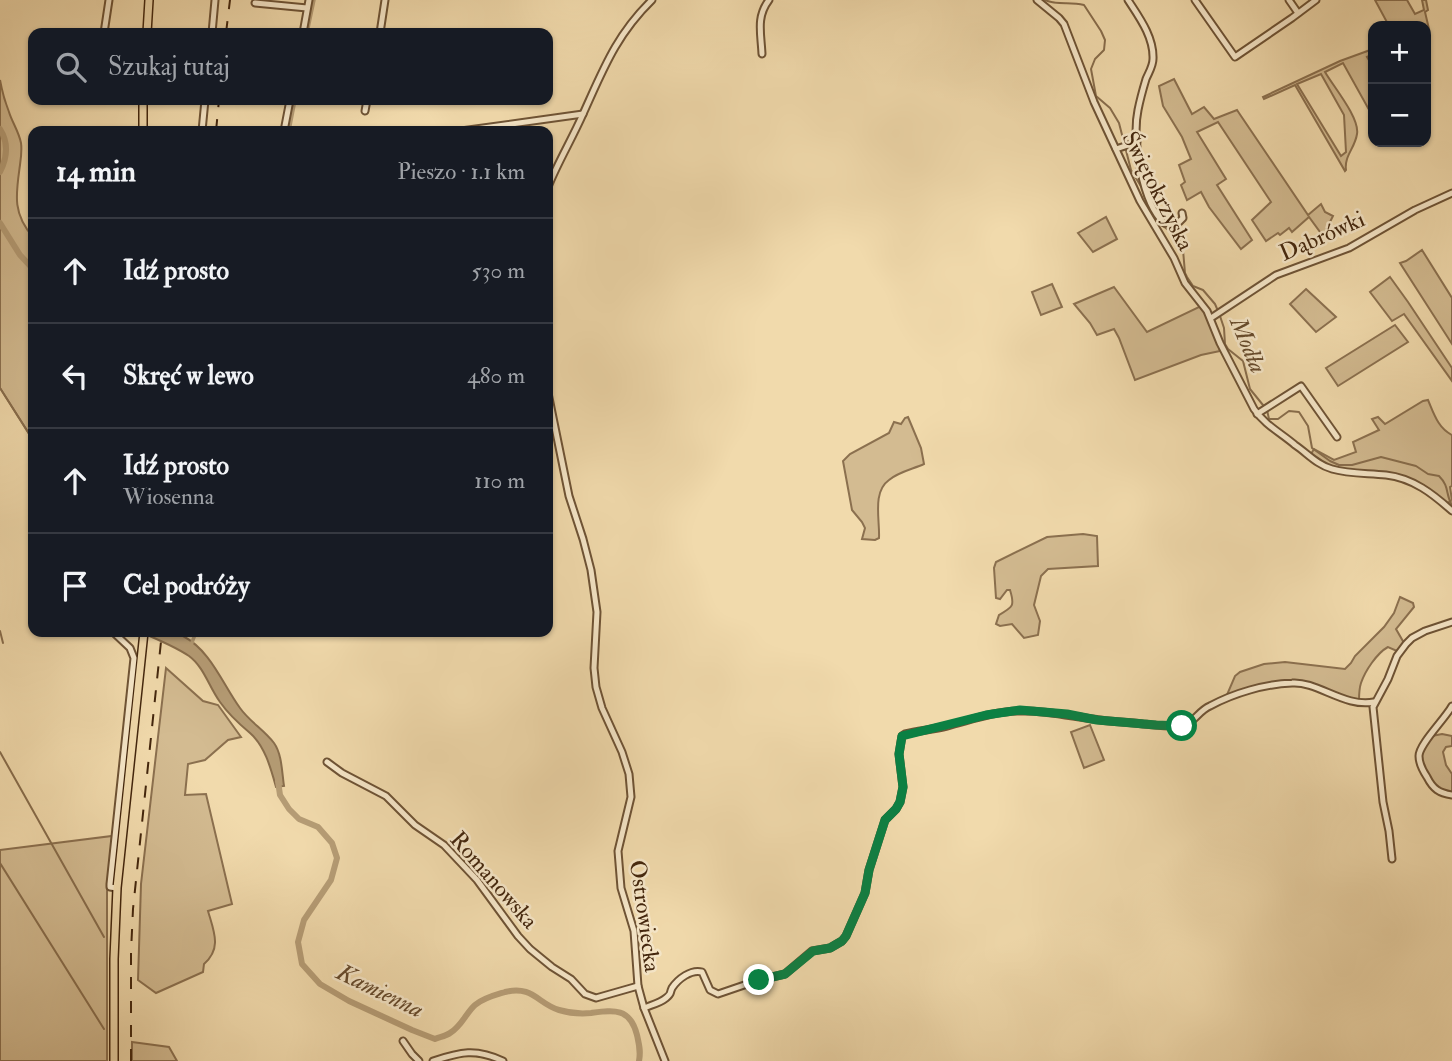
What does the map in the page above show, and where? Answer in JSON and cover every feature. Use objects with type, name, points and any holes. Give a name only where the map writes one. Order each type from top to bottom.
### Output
[{"type":"main road","points":[[147,28],[149,0]]},
{"type":"main road","points":[[143,105],[143,126]]},
{"type":"main road","points":[[114,1061],[117,888],[143,637]]},
{"type":"street","points":[[105,28],[109,0]]},
{"type":"street","points":[[212,28],[215,0]]},
{"type":"street","points":[[304,28],[309,0]]},
{"type":"street","points":[[381,28],[385,0]]},
{"type":"street","points":[[553,175],[617,42],[652,0]]},
{"type":"street","points":[[762,54],[760,20],[762,9],[769,0]]},
{"type":"street","name":"Świętokrzyska","points":[[1037,0],[1064,24],[1094,103],[1146,213],[1170,251],[1185,284],[1213,316],[1223,350],[1249,399],[1262,410]]},
{"type":"street","points":[[1128,0],[1146,29],[1153,59],[1138,112],[1134,143],[1142,178],[1159,218],[1169,225],[1177,225],[1183,218],[1182,213]]},
{"type":"street","points":[[1195,0],[1235,57],[1316,0]]},
{"type":"street","points":[[1289,0],[1298,13]]},
{"type":"street","points":[[255,2],[307,8]]},
{"type":"street","points":[[202,126],[205,105]]},
{"type":"street","points":[[285,126],[289,105]]},
{"type":"street","points":[[365,111],[366,105]]},
{"type":"street","points":[[497,126],[583,114]]},
{"type":"street","points":[[1117,149],[1134,143]]},
{"type":"street","name":"Dąbrówki","points":[[1213,316],[1276,275],[1349,248],[1415,210],[1452,193]]},
{"type":"street","points":[[1337,437],[1301,386],[1262,410],[1270,426],[1323,466],[1346,472],[1405,479],[1428,492],[1452,511]]},
{"type":"street","name":"Ostrowiecka","points":[[553,418],[569,496],[591,570],[597,612],[594,668],[596,687],[622,752],[630,782],[631,797],[618,859],[621,888],[636,942],[638,986],[665,1061]]},
{"type":"street","points":[[1392,859],[1374,723],[1374,702],[1406,644],[1425,631],[1452,622]]},
{"type":"street","points":[[117,888],[110,887],[110,884],[134,658],[130,648],[118,637]]},
{"type":"street","points":[[644,1007],[663,1000],[677,983],[693,972],[702,972],[709,990],[718,994],[785,974],[813,951],[830,948],[842,941],[865,893],[869,870],[885,820],[900,802],[903,787],[899,754],[902,736],[905,734],[1020,710],[1097,720],[1182,726],[1196,719],[1205,708],[1224,699],[1265,687],[1295,682],[1359,703],[1374,702]]},
{"type":"street","points":[[1452,706],[1419,753],[1423,769],[1433,787],[1440,793],[1452,795]]},
{"type":"street","name":"Romanowska","points":[[327,762],[386,796],[409,820],[444,845],[477,880],[530,949],[571,979],[585,995],[596,998],[638,986]]},
{"type":"street","points":[[403,1041],[419,1061]]},
{"type":"street","points":[[433,1061],[468,1052],[485,1054],[503,1061]]},
{"type":"shaded area","points":[[1375,0],[1407,0],[1415,14],[1424,10],[1422,0],[1426,0],[1427,21],[1386,21]]},
{"type":"shaded area","points":[[1368,51],[1368,108],[1343,63],[1325,72],[1357,127],[1356,139],[1345,171],[1295,85],[1264,99],[1263,97]],"holes":[[[1321,74],[1344,115],[1346,152],[1341,156],[1297,84]]]},
{"type":"shaded area","points":[[1174,79],[1192,114],[1204,107],[1214,119],[1237,110],[1308,215],[1321,204],[1325,212],[1333,216],[1323,236],[1309,217],[1292,232],[1289,228],[1266,241],[1252,220],[1271,202],[1218,122],[1197,132],[1226,179],[1217,185],[1252,240],[1241,249],[1201,192],[1187,200],[1181,185],[1185,182],[1179,165],[1191,159],[1182,137],[1163,106],[1159,86]]},
{"type":"shaded area","points":[[0,80],[21,143],[17,203],[28,231],[28,432],[0,388]]},
{"type":"shaded area","points":[[1106,217],[1117,239],[1093,252],[1078,233]]},
{"type":"shaded area","points":[[1422,250],[1452,298],[1452,344],[1400,263]]},
{"type":"shaded area","points":[[1390,277],[1452,368],[1452,381],[1404,314],[1392,321],[1370,292]]},
{"type":"shaded area","points":[[1052,284],[1062,307],[1041,315],[1032,292]]},
{"type":"shaded area","points":[[1114,287],[1147,332],[1201,306],[1220,351],[1201,355],[1135,380],[1114,329],[1097,335],[1074,304]]},
{"type":"shaded area","points":[[1306,289],[1336,317],[1316,332],[1290,304]]},
{"type":"shaded area","points":[[1395,325],[1408,342],[1338,386],[1326,368]]},
{"type":"shaded area","points":[[1428,400],[1440,425],[1452,435],[1452,500],[1446,504],[1397,475],[1335,468],[1311,454],[1314,449],[1334,460],[1356,452],[1353,442],[1379,430],[1372,419],[1378,417],[1385,424]]},
{"type":"shaded area","points":[[908,417],[921,448],[924,464],[897,475],[884,485],[878,507],[879,538],[862,539],[865,528],[852,510],[843,461],[850,454],[889,433],[894,422],[901,424]]},
{"type":"shaded area","points":[[1083,534],[1097,536],[1098,566],[1048,569],[1041,576],[1034,605],[1040,621],[1038,635],[1024,638],[1012,624],[996,624],[999,615],[1010,608],[1012,600],[1010,590],[1000,599],[996,598],[996,562],[1047,537]]},
{"type":"shaded area","points":[[1400,597],[1413,603],[1414,607],[1396,629],[1404,643],[1397,651],[1388,647],[1372,663],[1361,683],[1359,701],[1296,680],[1263,685],[1226,697],[1235,676],[1264,664],[1285,662],[1345,669],[1384,627],[1394,613]]},
{"type":"shaded area","points":[[152,637],[185,637],[209,659],[244,713],[277,747],[284,786],[276,787],[260,744],[223,707],[194,661]]},
{"type":"shaded area","points":[[166,668],[203,701],[218,705],[241,737],[228,740],[205,760],[188,764],[185,795],[206,794],[232,904],[208,911],[215,946],[204,964],[203,972],[156,993],[138,980],[141,884]]},
{"type":"shaded area","points":[[1090,725],[1104,760],[1084,768],[1071,732]]},
{"type":"shaded area","points":[[1432,736],[1452,736],[1452,746],[1446,747],[1443,752],[1446,765],[1452,774],[1452,794],[1434,784],[1422,764],[1424,746]]},
{"type":"shaded area","points":[[112,836],[107,892],[107,1061],[0,1061],[0,850]]},
{"type":"shaded area","points":[[132,1042],[169,1047],[177,1061],[132,1061]]},
{"type":"waterway","points":[[308,28],[314,0]]},
{"type":"waterway","name":"Modła","points":[[1045,0],[1084,5],[1101,31],[1105,40],[1104,50],[1095,59],[1091,69],[1096,96],[1110,108],[1119,123],[1131,170],[1142,188],[1153,217],[1179,238],[1187,277],[1193,286],[1203,290],[1218,311]]},
{"type":"waterway","points":[[290,126],[294,105]]},
{"type":"waterway","name":"Kamienna","points":[[0,129],[6,151],[0,172]]},
{"type":"waterway","name":"Kamienna","points":[[0,223],[28,264]]},
{"type":"waterway","name":"Modła","points":[[1220,316],[1225,344],[1243,361],[1250,389],[1267,410],[1269,419],[1278,419],[1289,411],[1299,412],[1308,426],[1312,448],[1339,465],[1352,465],[1381,457],[1416,466],[1428,474],[1439,476],[1445,484],[1452,505]]},
{"type":"waterway","points":[[0,388],[28,432]]},
{"type":"waterway","points":[[0,631],[3,643]]},
{"type":"waterway","points":[[191,645],[194,637]]},
{"type":"waterway","points":[[0,752],[104,937]]},
{"type":"waterway","name":"Kamienna","points":[[278,781],[280,795],[289,809],[299,819],[318,827],[332,843],[337,858],[331,880],[304,920],[298,942],[302,964],[320,984],[349,1001],[435,1039],[454,1030],[478,1003],[505,992],[529,993],[552,1007],[567,1012],[620,1012],[630,1019],[634,1026],[640,1048],[639,1061]]},
{"type":"waterway","points":[[0,863],[104,1029]]},
{"type":"railway","points":[[227,28],[230,0]]},
{"type":"railway","points":[[216,126],[219,105]]},
{"type":"railway","points":[[131,1061],[133,909],[161,637]]},
{"type":"route","points":[[759,980],[785,974],[813,951],[835,946],[846,936],[865,893],[869,870],[885,820],[900,802],[903,787],[899,754],[902,736],[905,734],[1000,712],[1020,710],[1097,720],[1182,726]]}]
